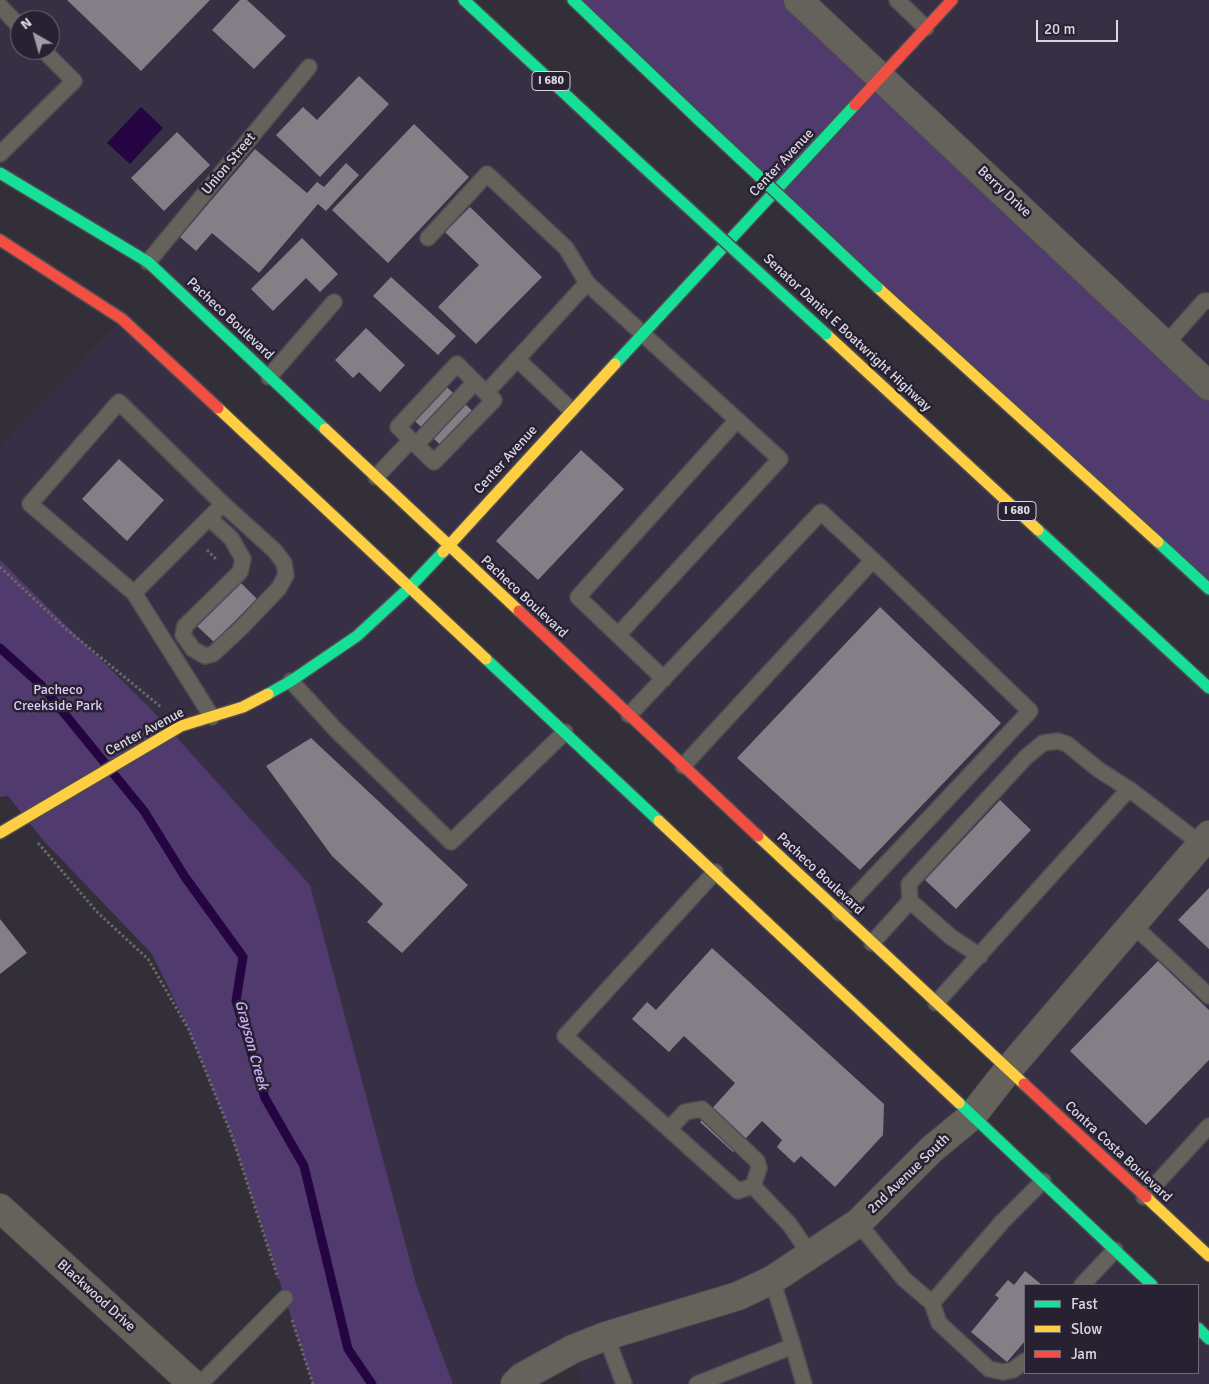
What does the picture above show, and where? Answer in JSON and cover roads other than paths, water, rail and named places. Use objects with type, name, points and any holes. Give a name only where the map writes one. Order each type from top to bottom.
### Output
[{"type":"main road","name":"Senator Daniel E Boatwright Highway","points":[[464,0],[1209,688]]},
{"type":"main road","points":[[573,0],[877,287],[1209,589]]},
{"type":"main road","name":"Center Avenue","points":[[0,833],[178,729],[243,707],[291,681],[357,636],[410,587],[571,410],[644,334],[952,0]]},
{"type":"main road","name":"Pacheco Boulevard","points":[[0,173],[148,262],[448,546],[1008,1070]]},
{"type":"main road","points":[[0,240],[122,319],[565,732],[1151,1284]]},
{"type":"main road","name":"Contra Costa Boulevard","points":[[1008,1070],[1209,1256]]},
{"type":"main road","points":[[1199,1329],[1209,1339]]},
{"type":"street","name":"Berry Drive","points":[[798,0],[882,76],[1209,386]]},
{"type":"street","name":"2nd Avenue South","points":[[515,1384],[522,1377],[573,1349],[606,1336],[738,1296],[772,1280],[858,1224],[932,1148],[972,1116],[1008,1070],[1205,840]]},
{"type":"street","name":"Blackwood Drive","points":[[2,1213],[193,1384]]},
{"type":"lane","points":[[897,0],[926,28]]},
{"type":"lane","points":[[0,6],[10,16]]},
{"type":"lane","points":[[0,154],[74,81],[53,60]]},
{"type":"lane","name":"Union Street","points":[[148,262],[309,67]]},
{"type":"lane","points":[[428,238],[487,174],[566,248],[587,283],[780,459],[618,635]]},
{"type":"lane","points":[[376,477],[414,442],[517,360],[587,283]]},
{"type":"lane","points":[[1165,344],[1204,301],[1209,300]]},
{"type":"lane","points":[[269,377],[334,302]]},
{"type":"lane","points":[[517,360],[571,410]]},
{"type":"lane","points":[[457,364],[494,400],[434,462],[414,442],[398,427],[457,364]]},
{"type":"lane","points":[[185,626],[182,635],[193,649],[205,656],[212,654],[279,588],[286,575],[284,564],[275,551],[223,504],[120,402],[30,504],[134,593],[212,717]]},
{"type":"lane","points":[[664,678],[578,597],[737,420]]},
{"type":"lane","points":[[134,593],[223,504]]},
{"type":"lane","points":[[629,715],[821,512],[873,560],[1030,711],[840,913]]},
{"type":"lane","points":[[165,642],[185,626],[240,572],[243,559],[231,538],[209,518]]},
{"type":"lane","points":[[683,766],[873,560]]},
{"type":"lane","points":[[291,681],[336,730],[450,842],[565,732]]},
{"type":"lane","points":[[980,956],[951,937],[910,901],[908,884],[1026,757],[1043,743],[1058,741],[1067,744],[1099,770],[1205,840]]},
{"type":"lane","points":[[936,1003],[1129,789]]},
{"type":"lane","points":[[714,872],[565,1036],[738,1191],[753,1186]]},
{"type":"lane","points":[[872,942],[910,901]]},
{"type":"lane","points":[[1133,925],[1209,996]]},
{"type":"lane","points":[[669,1129],[685,1112],[702,1109],[757,1161],[759,1168],[753,1186]]},
{"type":"lane","points":[[1144,1196],[1209,1126]]},
{"type":"lane","points":[[932,1303],[1002,1222],[1043,1181]]},
{"type":"lane","points":[[753,1186],[790,1225],[811,1256]]},
{"type":"lane","points":[[858,1224],[904,1279],[932,1303],[939,1323],[989,1369],[1004,1372],[1012,1370],[1024,1362]]},
{"type":"lane","points":[[1083,1284],[1115,1250]]},
{"type":"lane","points":[[772,1280],[804,1384]]},
{"type":"lane","points":[[200,1384],[285,1298]]},
{"type":"lane","points":[[606,1336],[624,1384]]},
{"type":"lane","points":[[697,1384],[792,1346]]},
{"type":"waterway","name":"Grayson Creek","points":[[0,648],[41,685],[144,811],[185,877],[243,957],[236,1001],[265,1098],[304,1166],[348,1349],[372,1384]]},
{"type":"park label","name":"Pacheco Creekside Park","points":[[58,698]]}]
